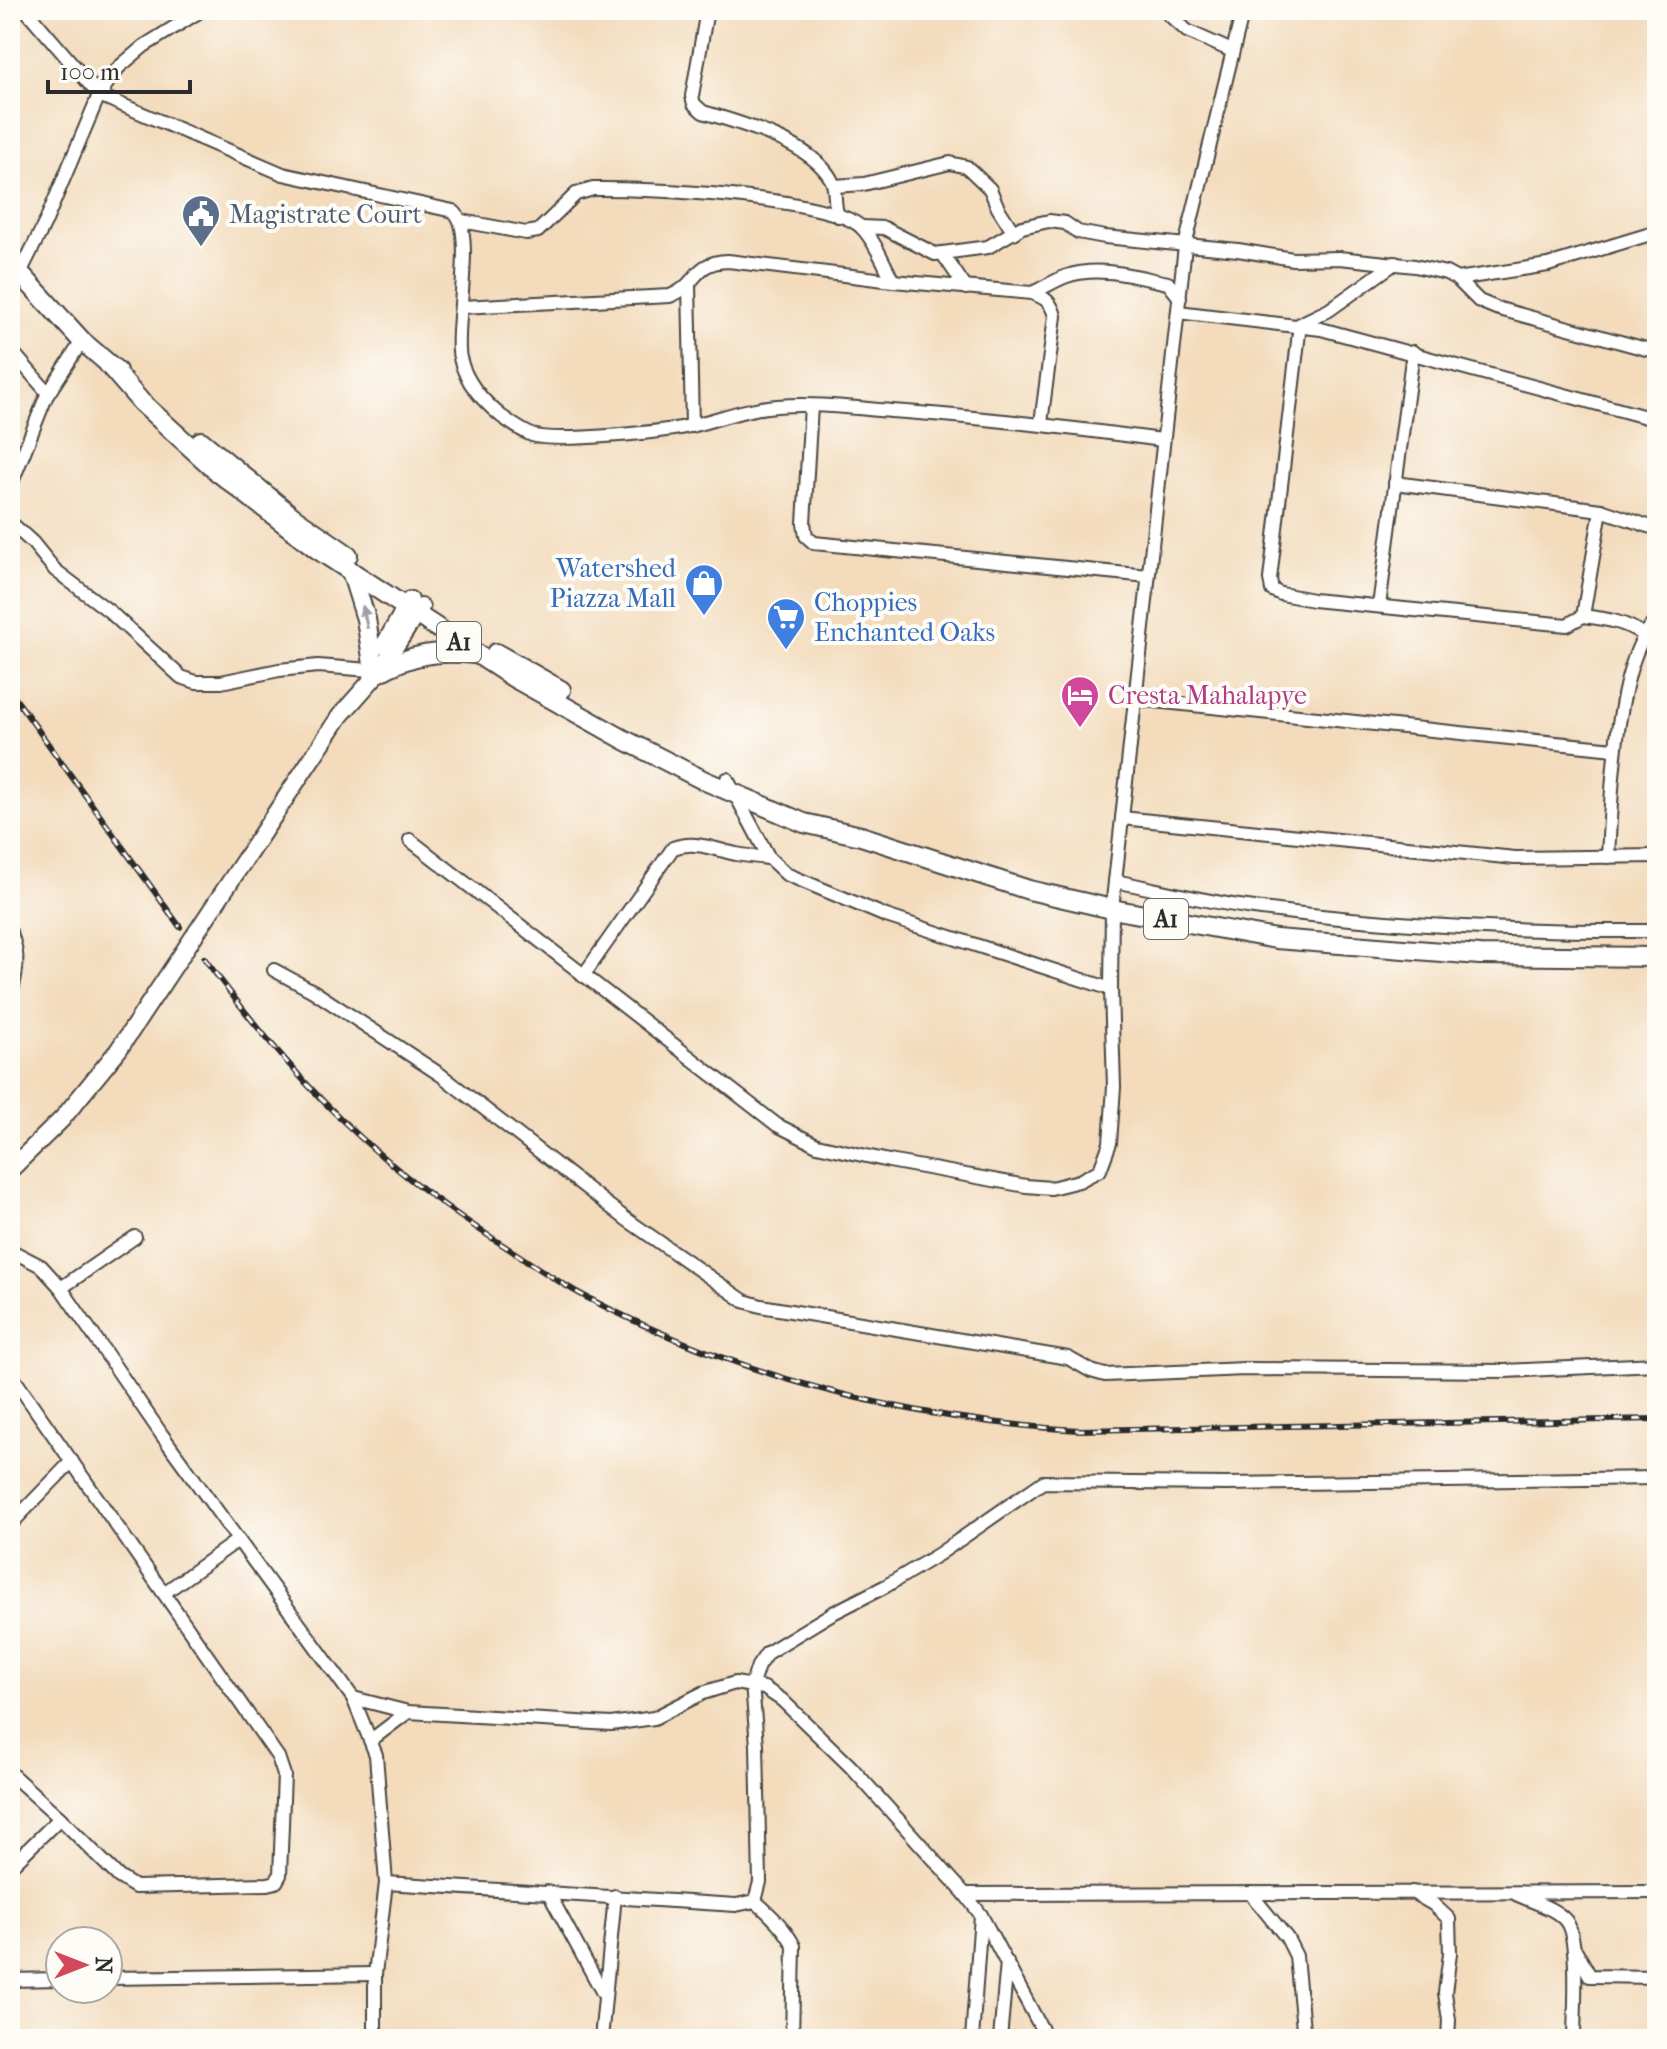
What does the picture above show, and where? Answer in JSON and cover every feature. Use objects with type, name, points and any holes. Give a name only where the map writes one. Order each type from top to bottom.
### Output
[{"type":"highway","name":"A1","points":[[15,268],[82,341],[108,364],[293,517],[413,607],[514,678],[623,739],[730,786],[825,817],[861,836],[1029,890],[1112,909],[1276,939],[1480,955],[1657,957]]},
{"type":"highway","name":"A1","points":[[108,364],[141,402],[219,473],[284,525],[351,571],[730,786]]},
{"type":"highway","points":[[351,571],[366,619],[374,669],[418,654],[478,654]]},
{"type":"main road","points":[[10,1170],[62,1119],[119,1049],[413,607]]},
{"type":"street","points":[[26,10],[99,95],[283,174],[453,211],[462,221],[526,233],[538,231],[576,194],[609,188],[768,200],[812,207],[862,227],[884,228],[930,253],[988,247],[1022,227],[1049,221],[1065,223],[1078,232],[1105,237],[1238,250],[1293,259],[1339,258],[1395,263],[1446,273],[1457,279],[1479,301],[1496,308],[1657,352]]},
{"type":"street","points":[[15,268],[45,223],[99,95],[118,68],[144,46],[202,10]]},
{"type":"street","points":[[707,10],[692,96],[694,104],[703,112],[772,133],[813,160],[834,186],[834,205],[838,216]]},
{"type":"street","points":[[1164,10],[1187,31],[1232,51]]},
{"type":"street","points":[[410,840],[777,1125],[817,1145],[1026,1186],[1051,1188],[1079,1181],[1100,1170],[1110,1143],[1114,1087],[1112,909],[1185,246],[1243,10]]},
{"type":"street","points":[[834,186],[864,184],[950,163],[967,167],[990,189],[1014,233]]},
{"type":"street","points":[[462,221],[462,307],[458,345],[467,378],[481,399],[521,430],[533,435],[566,438],[692,426],[742,411],[776,406],[811,406],[1041,423],[1162,440]]},
{"type":"street","points":[[862,227],[893,281]]},
{"type":"street","points":[[1457,279],[1548,265],[1657,232]]},
{"type":"street","points":[[942,253],[966,288]]},
{"type":"street","points":[[462,307],[670,296],[681,292],[701,268],[713,261],[1032,293],[1052,304],[1055,316],[1041,423]]},
{"type":"street","points":[[1300,324],[1329,310],[1395,263]]},
{"type":"street","points":[[1032,293],[1065,277],[1115,272],[1168,283],[1179,305]]},
{"type":"street","points":[[689,284],[692,426]]},
{"type":"street","points":[[1179,305],[1300,324],[1657,420]]},
{"type":"street","points":[[1300,324],[1270,579],[1272,590],[1296,598],[1555,625],[1567,625],[1583,616],[1614,620],[1630,625],[1644,635]]},
{"type":"street","points":[[10,487],[48,393],[82,341]]},
{"type":"street","points":[[10,349],[48,393]]},
{"type":"street","points":[[1379,606],[1413,352]]},
{"type":"street","points":[[811,406],[804,523],[806,536],[814,543],[1148,576]]},
{"type":"street","points":[[1395,483],[1601,510],[1656,525]]},
{"type":"street","points":[[1583,616],[1601,510]]},
{"type":"street","points":[[10,522],[33,543],[55,570],[109,611],[181,677],[196,682],[221,682],[279,670],[318,666],[374,669]]},
{"type":"street","points":[[1608,857],[1614,749],[1633,664],[1644,635],[1657,620]]},
{"type":"street","points":[[1135,699],[1614,749]]},
{"type":"street","points":[[730,786],[769,858],[786,874],[886,916],[1111,989]]},
{"type":"street","points":[[1122,818],[1515,858],[1657,856]]},
{"type":"street","points":[[583,976],[673,848],[703,845],[739,855],[769,858]]},
{"type":"street","points":[[1115,881],[1243,907],[1324,917],[1435,925],[1657,931]]},
{"type":"street","points":[[10,932],[18,963],[10,999]]},
{"type":"street","points":[[274,970],[313,991],[441,1075],[626,1219],[744,1301],[761,1306],[1068,1358],[1105,1375],[1245,1369],[1505,1371],[1657,1364]]},
{"type":"street","points":[[61,1288],[135,1237]]},
{"type":"street","points":[[10,1250],[41,1266],[61,1288],[353,1698],[376,1755],[386,1883],[375,1974],[375,2039]]},
{"type":"street","points":[[10,1373],[283,1766],[280,1875],[276,1882],[268,1884],[135,1887],[119,1877],[10,1773]]},
{"type":"street","points":[[10,1525],[72,1461]]},
{"type":"street","points":[[755,1901],[760,1882],[757,1745],[752,1684],[758,1666],[767,1653],[939,1554],[1043,1482],[1225,1484],[1657,1478]]},
{"type":"street","points":[[164,1593],[238,1540]]},
{"type":"street","points":[[353,1698],[408,1712],[611,1724],[654,1718],[703,1693],[735,1683],[764,1688],[782,1700],[851,1767],[965,1894],[984,1919],[1047,2039]]},
{"type":"street","points":[[371,1740],[408,1712]]},
{"type":"street","points":[[10,1867],[60,1818]]},
{"type":"street","points":[[386,1883],[736,1905],[755,1901]]},
{"type":"street","points":[[548,1892],[604,1995]]},
{"type":"street","points":[[1412,1892],[1433,1904],[1449,1919],[1450,1953],[1445,1993],[1448,2039]]},
{"type":"street","points":[[965,1894],[1657,1892]]},
{"type":"street","points":[[1250,1893],[1287,1938],[1296,1956],[1304,2039]]},
{"type":"street","points":[[1513,1893],[1566,1920],[1574,1948],[1590,1976],[1657,1977]]},
{"type":"street","points":[[972,2039],[984,1919],[1005,1894]]},
{"type":"street","points":[[601,2039],[615,1896]]},
{"type":"street","points":[[755,1901],[773,1917],[794,1946],[792,2039]]},
{"type":"street","points":[[1574,1948],[1574,2039]]},
{"type":"street","points":[[1000,2039],[1007,1961]]},
{"type":"street","points":[[124,1978],[375,1974]]},
{"type":"street","points":[[10,1980],[44,1979]]},
{"type":"railway","points":[[10,691],[180,927]]},
{"type":"railway","points":[[204,958],[261,1032],[324,1102],[366,1143],[436,1199],[586,1297],[703,1350],[764,1372],[888,1405],[1015,1425],[1079,1430],[1657,1419]]},
{"type":"place","name":"Magistrate Court","points":[[201,248]]},
{"type":"place","name":"Watershed Piazza Mall","points":[[704,617]]},
{"type":"place","name":"Choppies Enchanted Oaks","points":[[786,651]]},
{"type":"place","name":"Cresta Mahalapye","points":[[1080,729]]}]
